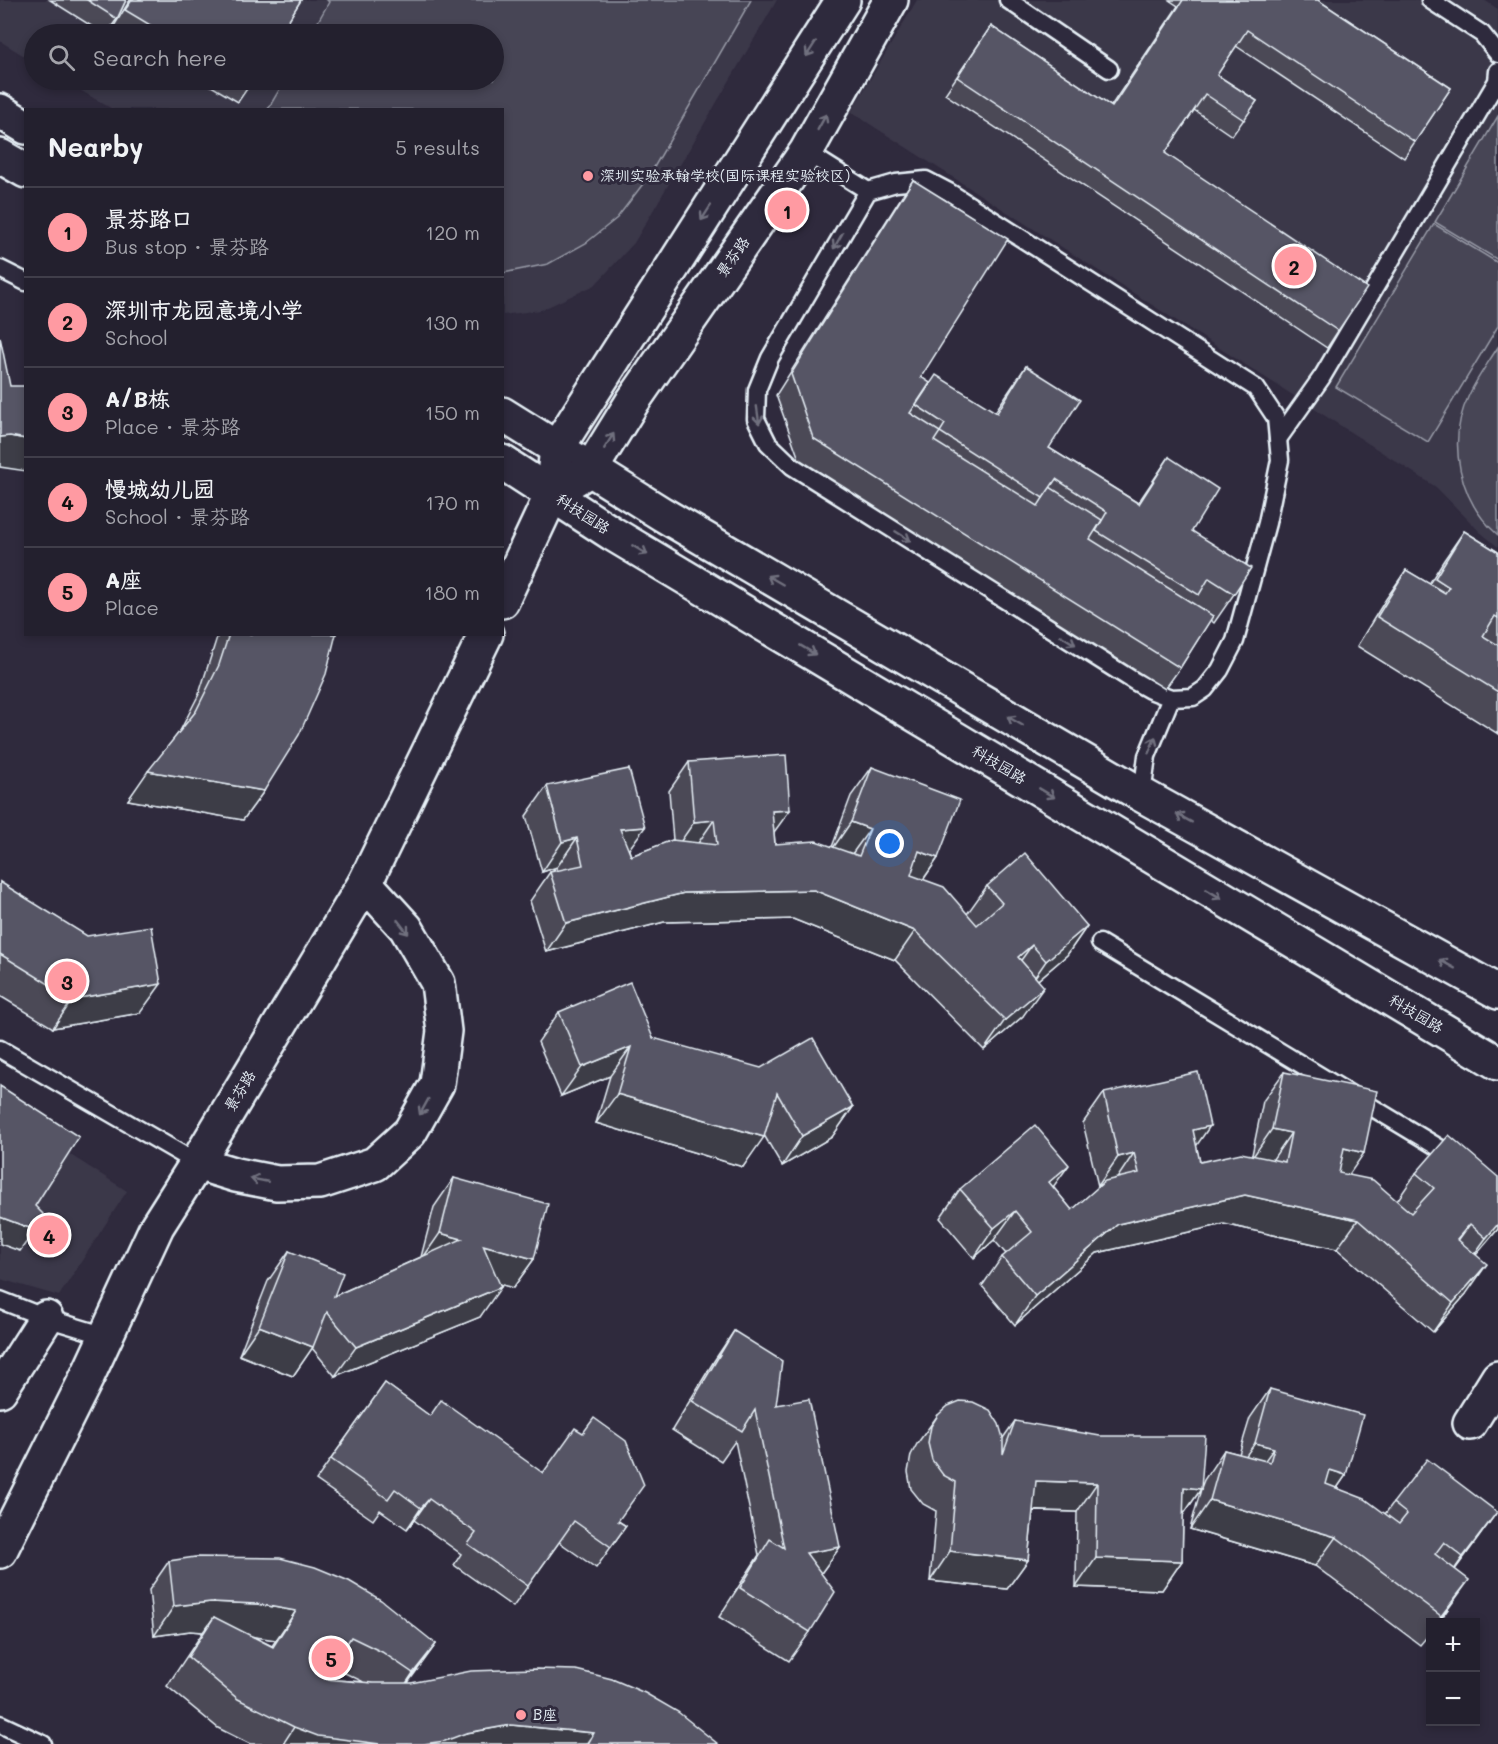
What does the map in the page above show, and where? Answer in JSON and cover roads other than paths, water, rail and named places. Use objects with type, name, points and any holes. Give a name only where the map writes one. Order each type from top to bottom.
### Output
[{"type":"street","points":[[504,597],[552,494],[557,448],[843,0]]},
{"type":"street","name":"景芬路","points":[[552,494],[591,469],[633,401],[806,152],[891,0]]},
{"type":"street","points":[[0,111],[24,126]]},
{"type":"street","points":[[0,156],[24,170]]},
{"type":"street","points":[[504,415],[662,514],[1142,795],[1498,992]]},
{"type":"street","name":"科技园路","points":[[504,463],[623,540],[1498,1063]]},
{"type":"street","name":"景芬路","points":[[0,1551],[106,1336],[157,1226],[364,883],[485,636]]},
{"type":"street","points":[[197,1163],[236,1175],[277,1183],[320,1182],[375,1164],[410,1131],[437,1084],[444,1031],[438,983],[406,928],[364,883]]},
{"type":"street","points":[[0,1390],[46,1318]]},
{"type":"street","points":[[1470,1423],[1498,1378]]},
{"type":"lane","points":[[1008,0],[1109,69]]},
{"type":"lane","points":[[1430,0],[1482,34],[1498,54]]},
{"type":"lane","points":[[1278,439],[1322,377],[1497,81],[1498,70]]},
{"type":"lane","points":[[806,152],[868,191]]},
{"type":"lane","points":[[926,180],[949,192],[1256,388],[1276,418],[1278,439],[1280,460],[1267,523],[1235,641],[1220,670],[1205,689],[1193,697],[1171,698],[1134,681],[792,466],[768,443],[756,419],[757,390],[770,358],[868,191],[896,183],[926,180]]},
{"type":"lane","points":[[0,269],[24,281]]},
{"type":"lane","points":[[1142,795],[1147,756],[1171,698]]},
{"type":"lane","points":[[1100,944],[1468,1166]]},
{"type":"lane","points":[[0,1049],[197,1163]]},
{"type":"lane","points":[[0,1300],[46,1318],[106,1336]]},
{"type":"lane","points":[[0,1724],[43,1744]]},
{"type":"place","name":"深圳实验承翰学校(国际课程实验校区)","points":[[588,176]]},
{"type":"place","name":"景芬路口","points":[[787,210]]},
{"type":"place","name":"深圳市龙园意境小学","points":[[1294,266]]},
{"type":"place","name":"A/B栋","points":[[67,981]]},
{"type":"place","name":"慢城幼儿园","points":[[49,1235]]},
{"type":"place","name":"A座","points":[[331,1658]]},
{"type":"place","name":"B座","points":[[521,1715]]}]
